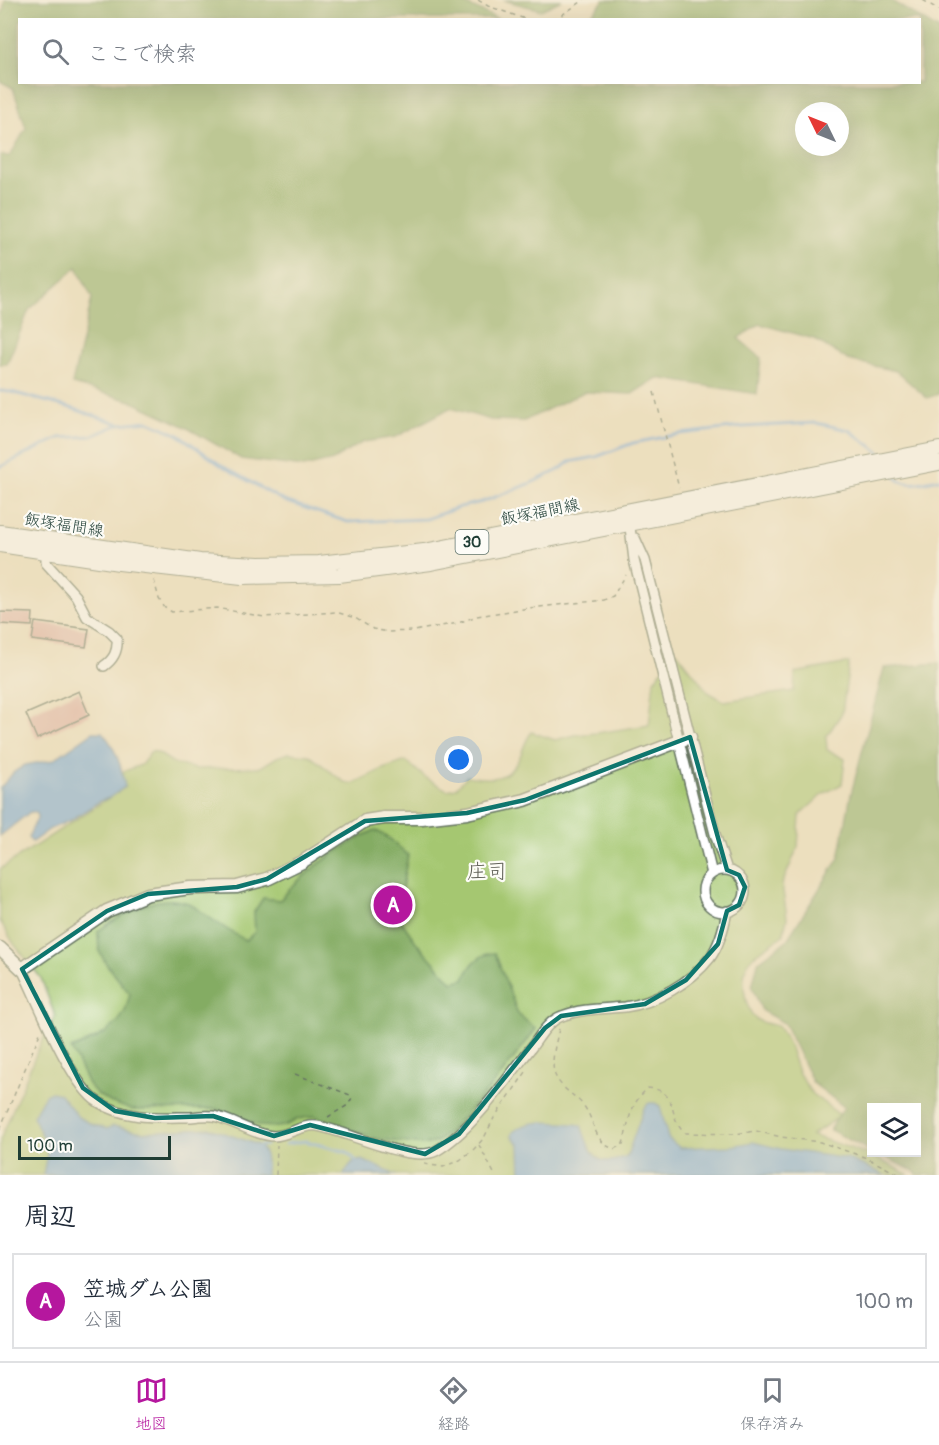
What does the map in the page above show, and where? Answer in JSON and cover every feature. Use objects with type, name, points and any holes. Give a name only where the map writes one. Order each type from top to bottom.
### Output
[{"type":"main road","name":"飯塚福間線","points":[[0,532],[46,546],[151,567],[242,577],[339,575],[432,563],[628,518],[682,500],[939,449]]},
{"type":"main road","name":"飯塚福間線","points":[[0,545],[46,546],[200,561],[259,564],[320,563],[424,551],[628,518],[939,463]]},
{"type":"street","points":[[628,518],[634,560],[685,739],[727,870]]},
{"type":"street","points":[[628,518],[645,560],[712,874]]},
{"type":"street","points":[[46,546],[46,563],[76,596],[87,617],[117,639],[116,652],[111,661],[104,666]]},
{"type":"street","points":[[22,969],[107,911],[148,894],[190,888],[237,887],[267,879],[302,862],[365,821],[467,813],[525,800],[685,739]]},
{"type":"street","points":[[720,870],[727,870],[739,875],[745,887],[743,900],[734,909],[721,911],[711,907],[704,897],[704,885],[712,874],[720,870]]},
{"type":"street","points":[[0,948],[22,969],[44,1017],[83,1088],[96,1101],[115,1111],[154,1118],[213,1116],[274,1136],[310,1125],[330,1128],[397,1150],[425,1154],[434,1152],[459,1134],[489,1100],[545,1028],[561,1016],[587,1010],[645,1004],[699,970],[714,951],[724,927],[727,911]]},
{"type":"path","points":[[478,0],[522,18]]},
{"type":"path","points":[[557,18],[584,0]]},
{"type":"path","points":[[923,0],[939,10]]},
{"type":"path","points":[[654,392],[682,500]]},
{"type":"path","points":[[151,567],[159,599],[165,608],[172,612],[217,608],[264,616],[336,612],[355,618],[373,629],[388,632],[414,631],[459,623],[477,616],[604,600],[613,597],[634,560]]},
{"type":"path","points":[[561,1016],[554,1055],[554,1072],[566,1090],[584,1106],[598,1137],[605,1146],[614,1149],[623,1144],[631,1108],[648,1088],[656,1088],[671,1101],[680,1129],[685,1133],[735,1134],[756,1131],[820,1142],[867,1158],[900,1175]]},
{"type":"path","points":[[0,1129],[38,1040],[44,1017]]},
{"type":"path","points":[[295,1074],[345,1092],[352,1098],[348,1105],[314,1126]]},
{"type":"path","points":[[274,1136],[277,1152],[276,1175]]},
{"type":"path","points":[[479,1144],[495,1175]]},
{"type":"highlighted area","points":[[690,737],[727,870],[739,875],[745,887],[739,905],[727,911],[718,944],[686,980],[645,1004],[561,1016],[545,1028],[459,1134],[425,1154],[310,1125],[274,1136],[213,1116],[155,1118],[115,1111],[83,1088],[22,969],[107,911],[148,894],[237,887],[267,879],[365,821],[467,813],[525,800]]},
{"type":"green space","points":[[5,0],[456,0],[496,18],[18,18],[18,84],[921,84],[921,19],[939,30],[939,394],[927,398],[896,371],[848,360],[814,339],[760,324],[738,338],[761,358],[757,394],[657,378],[632,394],[584,392],[524,421],[491,420],[450,408],[396,437],[363,442],[333,460],[304,467],[241,459],[184,426],[131,401],[72,384],[92,298],[77,267],[29,310],[7,364],[0,364],[0,155],[10,156],[26,128],[13,88],[0,81],[0,15],[3,12]]},
{"type":"green space","points":[[503,0],[562,0],[541,10]]},
{"type":"green space","points":[[604,0],[890,0],[919,18],[589,18]]},
{"type":"green space","points":[[677,652],[708,692],[724,701],[794,691],[795,673],[849,663],[842,713],[826,737],[827,750],[845,759],[842,784],[823,794],[800,815],[798,847],[782,884],[787,918],[783,935],[750,960],[745,971],[744,991],[747,1005],[753,1016],[764,1023],[778,1026],[788,1042],[798,1072],[812,1094],[841,1116],[811,1135],[867,1154],[867,1157],[874,1157],[909,1175],[0,1175],[0,1140],[39,1047],[55,1016],[41,978],[14,944],[0,921],[0,869],[124,788],[122,772],[141,765],[152,751],[175,764],[196,769],[261,767],[289,753],[309,755],[344,782],[352,784],[406,761],[426,778],[447,790],[456,788],[467,776],[493,778],[505,774],[518,761],[532,732],[555,740],[649,725],[654,680]]},
{"type":"green space","points":[[939,663],[939,1175],[917,1175],[916,1172],[884,1157],[921,1157],[921,1103],[867,1103],[867,1149],[830,1130],[844,1107],[813,1083],[784,1023],[762,1011],[752,987],[758,962],[787,940],[839,858],[851,794],[884,668]]},
{"type":"green space","points":[[375,830],[389,838],[408,855],[397,915],[416,942],[452,982],[464,979],[472,965],[484,955],[495,953],[518,1014],[536,1029],[497,1080],[448,1133],[437,1142],[424,1145],[377,1139],[314,1116],[298,1119],[285,1126],[261,1126],[216,1109],[132,1110],[110,1102],[97,1094],[88,1084],[71,1049],[100,1036],[114,1026],[125,1011],[130,994],[99,951],[98,931],[140,906],[164,900],[176,900],[190,904],[224,928],[246,940],[255,932],[254,912],[263,898],[280,900],[324,860]]},
{"type":"water","points":[[93,732],[102,732],[111,744],[120,765],[125,787],[71,820],[50,829],[32,842],[28,838],[38,816],[36,812],[30,812],[0,836],[0,788],[14,772],[25,765],[53,760]]},
{"type":"water","points":[[51,1092],[60,1094],[78,1117],[107,1129],[113,1126],[143,1132],[209,1128],[256,1144],[263,1150],[266,1175],[43,1175],[48,1149],[33,1116],[45,1095]]},
{"type":"water","points":[[649,1103],[660,1106],[668,1138],[680,1148],[732,1146],[753,1142],[781,1149],[848,1159],[885,1175],[521,1175],[520,1145],[512,1136],[513,1132],[520,1127],[546,1122],[581,1125],[587,1143],[595,1156],[601,1160],[616,1160],[627,1156],[644,1108]]},
{"type":"water","points":[[362,1160],[396,1175],[343,1175],[353,1162]]},
{"type":"building","points":[[0,612],[33,613],[32,626],[0,624]]},
{"type":"building","points":[[35,622],[89,629],[86,647],[32,640]]},
{"type":"building","points":[[79,691],[89,715],[37,739],[26,714]]},
{"type":"waterway","points":[[0,391],[71,408],[120,424]]},
{"type":"waterway","points":[[0,467],[59,438],[92,436],[120,424],[148,421],[179,435],[222,466],[284,501],[348,522],[426,519],[482,502],[529,484],[559,470],[569,462],[596,457],[633,443],[680,434],[742,427],[816,423],[849,430],[878,451],[882,457]]},
{"type":"waterway","points":[[894,475],[908,483],[939,479]]},
{"type":"waterway","points":[[286,1144],[305,1141],[347,1152],[356,1161]]},
{"type":"waterway","points":[[259,1146],[266,1145]]},
{"type":"place","name":"笠城ダム公園","points":[[393,905]]},
{"type":"district","name":"庄司","points":[[487,871]]}]
